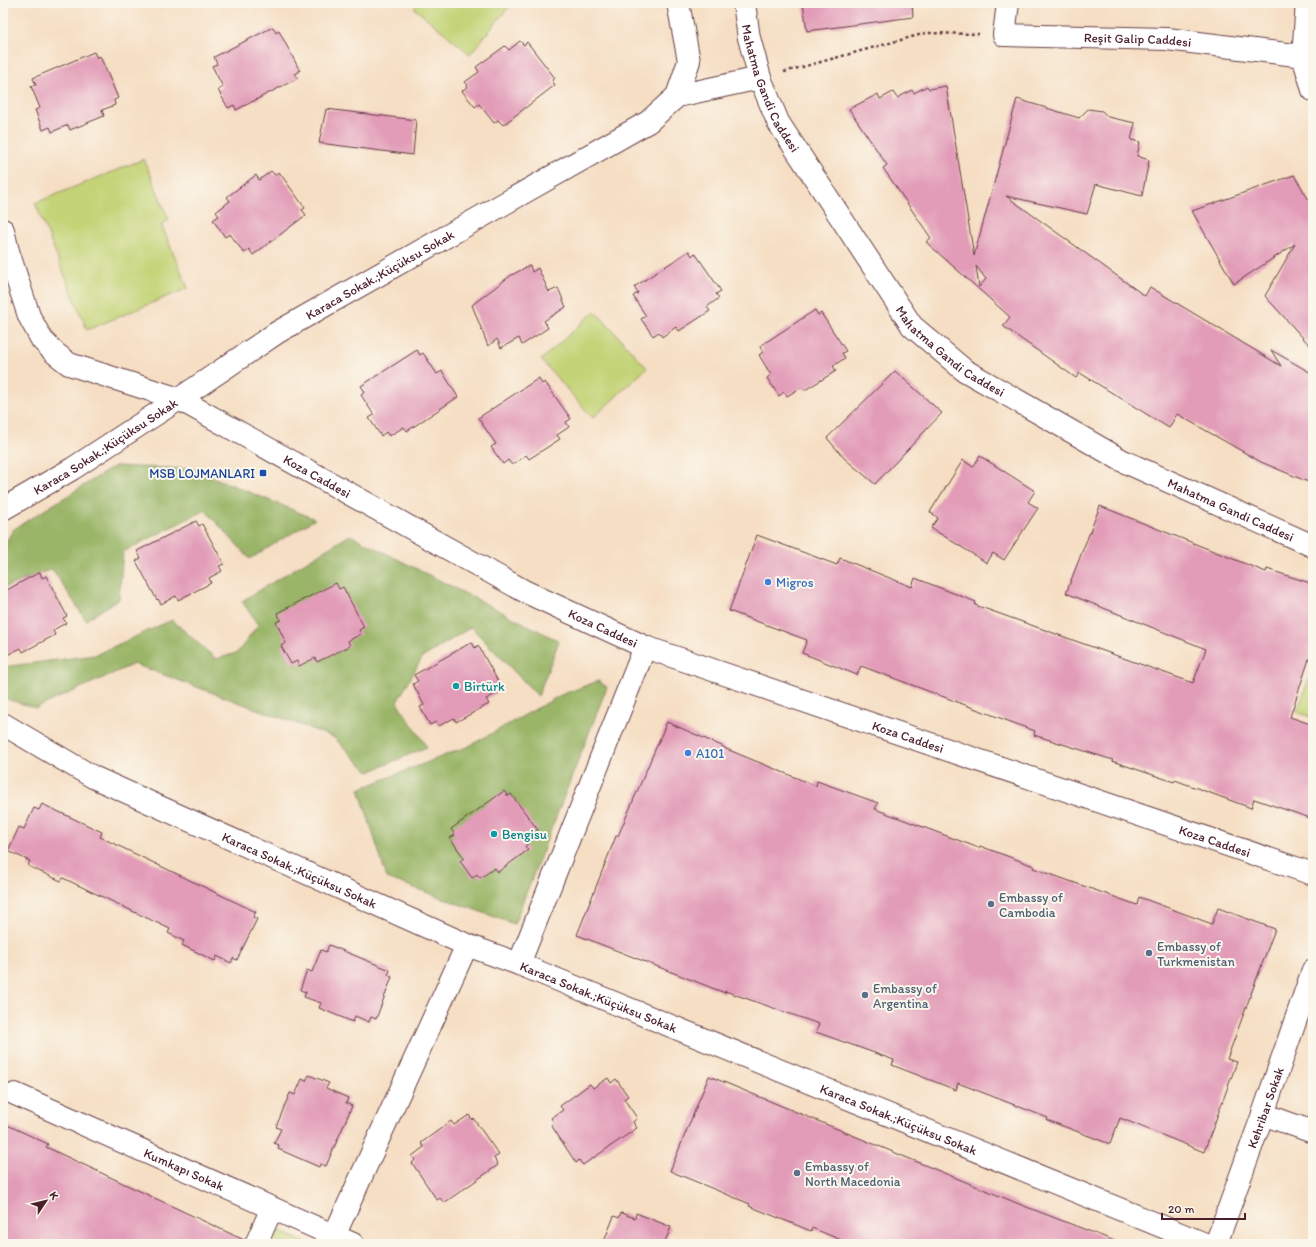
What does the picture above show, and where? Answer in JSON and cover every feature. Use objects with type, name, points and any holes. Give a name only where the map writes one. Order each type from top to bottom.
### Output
[{"type":"street","name":"Karaca Sokak.;Küçüksu Sokak","points":[[3,509],[72,469],[278,332],[648,122],[677,96],[689,61],[678,3]]},
{"type":"street","name":"Mahatma Gandi Caddesi","points":[[744,3],[749,38],[760,78],[778,122],[912,326],[964,370],[1123,461],[1313,546]]},
{"type":"street","points":[[1004,35],[1008,3]]},
{"type":"street","points":[[1307,3],[1302,56],[1313,90]]},
{"type":"street","name":"Reşit Galip Caddesi","points":[[1004,35],[1167,39],[1302,56]]},
{"type":"street","points":[[677,96],[760,78]]},
{"type":"street","name":"Koza Caddesi","points":[[3,230],[8,251],[29,316],[42,340],[69,364],[179,399],[526,592],[645,647],[1313,874]]},
{"type":"street","points":[[519,964],[645,647]]},
{"type":"street","name":"Karaca Sokak.;Küçüksu Sokak","points":[[3,724],[93,777],[467,945],[519,964],[1205,1244]]},
{"type":"street","points":[[344,1240],[467,945]]},
{"type":"street","name":"Kehribar Sokak","points":[[1216,1244],[1313,970]]},
{"type":"street","name":"Kumkapı Sokak","points":[[15,1094],[344,1240]]},
{"type":"street","points":[[1263,1114],[1313,1132]]},
{"type":"street","points":[[256,1244],[272,1208]]},
{"type":"path","points":[[760,78],[926,33],[1004,35]]},
{"type":"green space","points":[[419,3],[512,3],[470,54],[414,8]]},
{"type":"green space","points":[[144,159],[169,220],[161,224],[188,288],[87,330],[35,203]]},
{"type":"green space","points":[[595,311],[647,368],[593,418],[541,360]]},
{"type":"green space","points":[[115,466],[193,469],[315,519],[250,559],[205,510],[123,552],[119,599],[86,620],[52,569],[3,588],[3,546],[14,529]]},
{"type":"green space","points":[[350,535],[559,641],[538,696],[471,627],[422,658],[397,702],[427,747],[369,772],[333,737],[134,664],[36,708],[3,698],[3,667],[95,655],[172,620],[216,659],[237,653],[258,625],[242,601]]},
{"type":"green space","points":[[1313,667],[1313,718],[1297,712]]},
{"type":"green space","points":[[598,681],[607,687],[514,924],[387,878],[359,789],[469,746],[561,695]]},
{"type":"green space","points":[[278,1230],[308,1244],[272,1244]]},
{"type":"building","points":[[803,3],[912,3],[913,17],[807,31]]},
{"type":"building","points":[[273,27],[276,33],[279,31],[300,71],[295,74],[298,78],[236,110],[234,105],[228,108],[218,90],[223,87],[212,66],[217,64],[214,57]]},
{"type":"building","points":[[520,41],[524,45],[527,42],[555,78],[552,81],[555,85],[503,125],[498,120],[494,123],[479,104],[475,107],[462,91],[468,86],[465,82],[479,72],[476,67],[505,46],[509,50]]},
{"type":"building","points":[[94,52],[97,58],[100,56],[118,98],[114,100],[115,105],[102,110],[104,116],[70,130],[68,125],[52,132],[50,127],[43,130],[35,110],[40,108],[31,86],[36,85],[33,78]]},
{"type":"building","points":[[927,86],[929,89],[946,86],[974,256],[1017,99],[1079,118],[1088,109],[1102,111],[1108,117],[1135,123],[1131,140],[1140,142],[1137,156],[1149,160],[1142,196],[1096,184],[1087,214],[1006,196],[1145,296],[1150,287],[1281,366],[1271,350],[1313,374],[1313,484],[1261,462],[1177,414],[1169,428],[1080,373],[1076,378],[1003,326],[1010,317],[926,242],[931,238],[883,168],[887,165],[849,109],[878,94],[880,99],[893,92],[897,98],[912,90],[914,93]],"holes":[[[976,266],[986,279],[979,287]]]},
{"type":"building","points":[[326,109],[416,120],[413,155],[319,143]]},
{"type":"building","points":[[271,171],[275,175],[279,172],[305,208],[302,210],[306,215],[253,255],[249,249],[244,253],[230,234],[225,237],[213,220],[219,216],[216,212],[230,201],[227,197],[256,175],[259,180]]},
{"type":"building","points":[[1294,175],[1313,207],[1313,349],[1265,296],[1295,244],[1234,284],[1192,211]]},
{"type":"building","points":[[689,251],[692,256],[695,253],[721,291],[716,294],[719,298],[707,307],[710,311],[679,331],[676,327],[662,337],[659,332],[653,336],[641,319],[646,316],[633,296],[638,293],[634,287]]},
{"type":"building","points":[[530,265],[532,272],[538,268],[549,292],[558,288],[566,307],[544,321],[548,328],[522,345],[519,338],[501,348],[497,339],[488,346],[472,305],[510,276]]},
{"type":"building","points":[[815,310],[818,315],[821,313],[846,351],[842,353],[845,358],[833,366],[836,371],[805,390],[802,387],[787,396],[784,392],[779,396],[767,378],[771,375],[759,355],[763,352],[760,346]]},
{"type":"building","points":[[417,350],[420,355],[423,353],[437,374],[442,371],[458,397],[407,431],[404,427],[389,436],[386,432],[381,436],[369,418],[374,415],[361,395],[365,392],[361,386]]},
{"type":"building","points":[[895,371],[942,413],[875,484],[845,459],[827,438]]},
{"type":"building","points":[[539,378],[542,384],[545,382],[571,419],[566,422],[569,427],[557,435],[560,439],[529,459],[526,455],[512,465],[508,460],[503,464],[491,447],[496,444],[478,418]]},
{"type":"building","points":[[980,456],[1035,491],[1028,502],[1038,508],[1004,560],[993,553],[987,563],[931,528],[938,518],[930,512],[963,460],[973,467]]},
{"type":"building","points":[[1100,506],[1266,572],[1267,569],[1313,584],[1313,647],[1290,717],[1313,725],[1313,819],[1254,799],[1251,808],[1175,780],[1174,782],[1112,761],[1113,760],[1034,735],[1035,731],[861,666],[857,675],[802,653],[807,640],[729,611],[757,535],[837,565],[840,558],[912,587],[915,578],[976,602],[975,605],[1193,683],[1206,649],[1066,593]]},
{"type":"building","points":[[196,521],[199,526],[202,524],[224,564],[219,566],[222,571],[209,578],[211,583],[178,600],[176,596],[161,604],[158,599],[157,600],[136,561],[141,558],[137,551]]},
{"type":"building","points":[[40,572],[42,578],[46,576],[67,616],[63,618],[66,623],[53,630],[55,635],[23,652],[21,648],[3,657],[3,592]]},
{"type":"building","points":[[336,583],[339,589],[343,587],[364,627],[359,630],[361,634],[348,641],[350,646],[317,662],[315,658],[299,666],[297,661],[291,664],[281,646],[286,643],[276,622],[281,620],[277,613]]},
{"type":"building","name":"Birtürk","points":[[472,642],[475,648],[478,645],[500,685],[496,687],[499,692],[486,699],[489,704],[456,722],[454,718],[439,726],[436,722],[430,725],[420,707],[424,705],[413,684],[418,681],[414,675]]},
{"type":"building","points":[[667,722],[724,748],[816,786],[817,781],[878,803],[875,809],[979,848],[980,846],[1034,866],[1033,868],[1137,905],[1139,897],[1212,924],[1218,908],[1275,929],[1227,1059],[1237,1062],[1204,1152],[1120,1118],[1110,1144],[958,1083],[956,1090],[892,1065],[894,1060],[816,1032],[819,1024],[725,991],[725,993],[577,935],[616,836],[618,836]]},
{"type":"building","name":"Bengisu","points":[[504,791],[508,796],[511,794],[538,830],[533,833],[536,837],[525,846],[528,850],[498,872],[495,868],[480,878],[477,874],[472,878],[460,861],[464,858],[450,838],[455,835],[451,829]]},
{"type":"building","points":[[42,804],[102,832],[100,837],[256,912],[253,917],[257,919],[237,960],[233,958],[231,963],[217,956],[215,961],[182,945],[184,941],[168,933],[170,929],[63,878],[61,881],[28,866],[30,861],[8,851],[19,827],[24,829],[34,808],[39,810]]},
{"type":"building","points":[[329,945],[390,970],[388,975],[392,977],[376,1019],[371,1017],[369,1022],[355,1016],[353,1022],[319,1008],[321,1003],[304,997],[306,992],[300,990],[307,970],[312,972],[321,950],[326,952]]},
{"type":"building","points":[[309,1075],[329,1083],[326,1088],[348,1098],[346,1103],[352,1106],[326,1166],[320,1164],[319,1167],[278,1149],[279,1145],[274,1143],[281,1129],[276,1127],[290,1093],[295,1095],[302,1079],[306,1081]]},
{"type":"building","points":[[709,1076],[1120,1244],[851,1244],[812,1228],[811,1231],[749,1206],[750,1204],[670,1171]]},
{"type":"building","points":[[608,1078],[611,1083],[616,1079],[628,1096],[624,1099],[637,1118],[633,1122],[637,1128],[583,1165],[579,1160],[576,1163],[551,1125],[554,1123],[551,1118],[563,1110],[560,1106],[590,1084],[593,1088]]},
{"type":"building","points":[[469,1115],[472,1120],[473,1118],[499,1155],[494,1158],[498,1165],[444,1203],[440,1198],[437,1200],[412,1163],[415,1160],[412,1156],[424,1147],[421,1143],[451,1121],[454,1125]]},
{"type":"building","points":[[3,1123],[48,1144],[46,1147],[244,1240],[244,1244],[3,1244]]},
{"type":"building","points":[[621,1213],[635,1218],[636,1213],[671,1227],[664,1244],[603,1244],[614,1216],[619,1218]]},
{"type":"place","name":"MSB LOJMANLARI","points":[[263,473]]},
{"type":"place","name":"Migros","points":[[768,582]]},
{"type":"place","name":"Birtürk","points":[[456,686]]},
{"type":"place","name":"A101","points":[[688,753]]},
{"type":"place","name":"Bengisu","points":[[494,834]]},
{"type":"place","name":"Embassy of Cambodia","points":[[991,904]]},
{"type":"place","name":"Embassy of Turkmenistan","points":[[1149,953]]},
{"type":"place","name":"Embassy of Argentina","points":[[865,995]]},
{"type":"place","name":"Embassy of North Macedonia","points":[[797,1173]]}]
